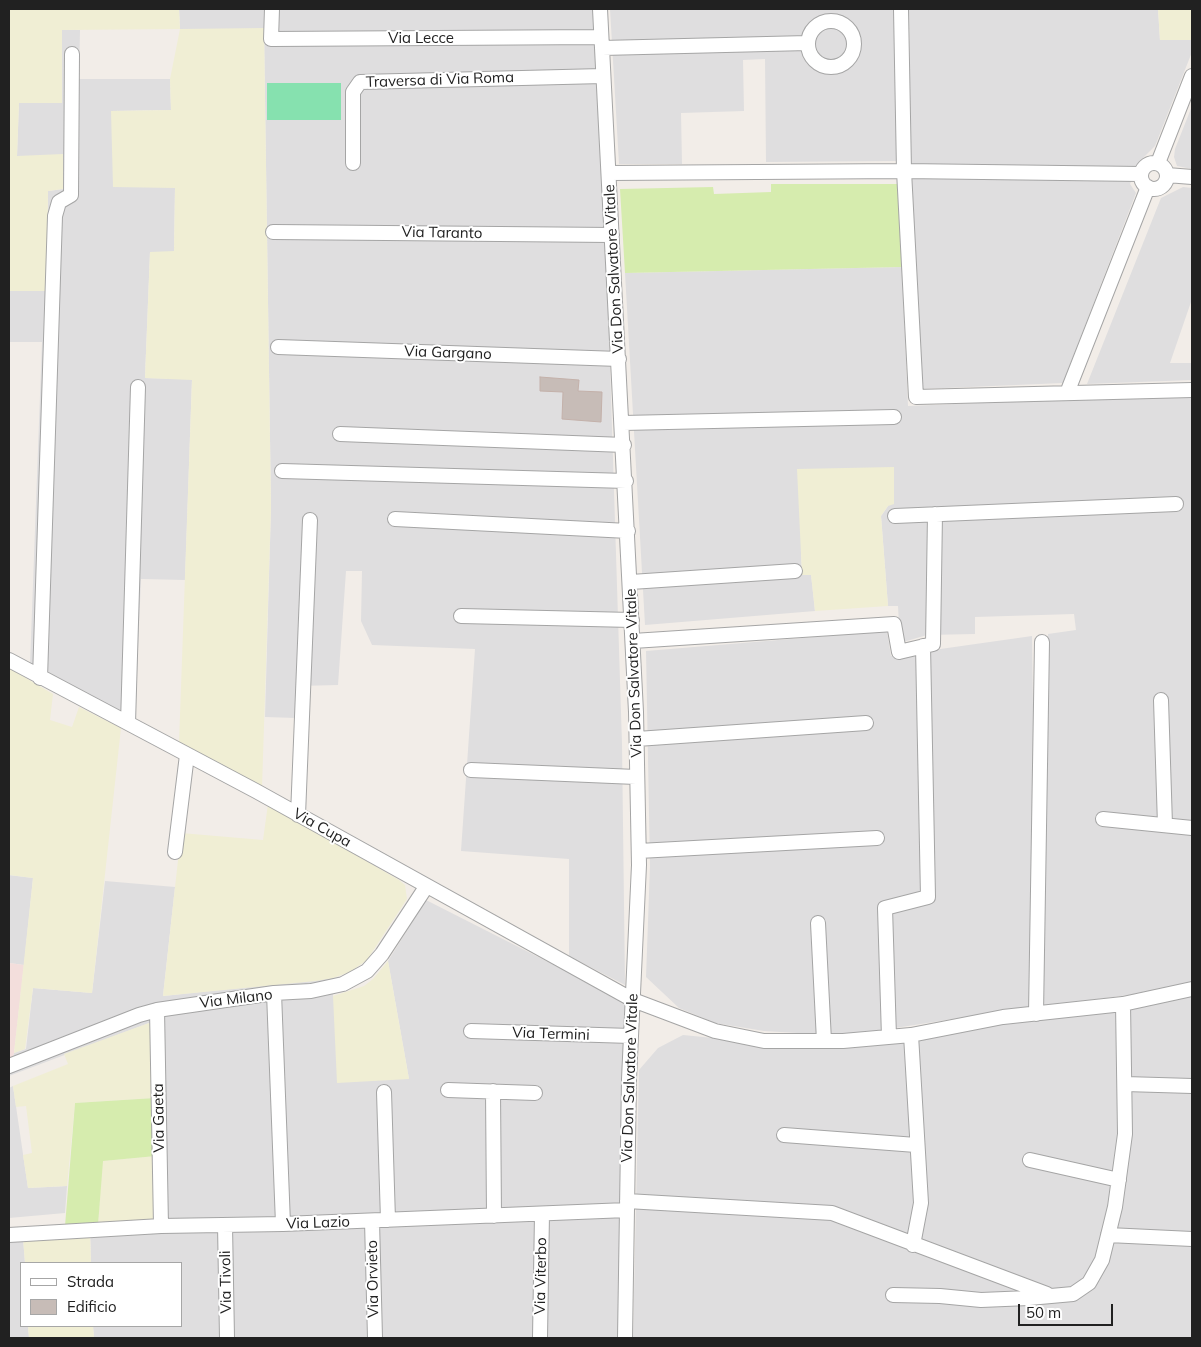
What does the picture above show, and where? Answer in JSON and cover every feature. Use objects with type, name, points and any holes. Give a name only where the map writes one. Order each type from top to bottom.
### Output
[{"type":"street","name":"Via Lecce","points":[[272,9],[271,39],[602,42]]},
{"type":"street","name":"Via Don Salvatore Vitale","points":[[600,9],[626,481],[637,739],[636,777],[639,851],[632,1000],[625,1338]]},
{"type":"street","points":[[900,9],[904,171],[916,397],[1192,390]]},
{"type":"street","points":[[602,42],[808,43]]},
{"type":"street","points":[[40,678],[55,216],[59,202],[71,195],[72,54]]},
{"type":"street","name":"Traversa di Via Roma","points":[[353,163],[353,92],[360,82],[603,76]]},
{"type":"street","points":[[1158,163],[1188,95],[1192,76]]},
{"type":"street","points":[[1158,163],[1164,166],[1167,175],[1162,186],[1154,189],[1148,187],[1143,182],[1141,174],[1148,164],[1158,163]]},
{"type":"street","points":[[609,173],[904,171],[1141,174]]},
{"type":"street","points":[[1167,175],[1192,177]]},
{"type":"street","points":[[1067,393],[1148,187]]},
{"type":"street","name":"Via Taranto","points":[[273,232],[612,235]]},
{"type":"street","name":"Via Gargano","points":[[278,346],[619,359]]},
{"type":"street","points":[[128,723],[138,387]]},
{"type":"street","points":[[623,422],[894,417]]},
{"type":"street","points":[[340,434],[624,445]]},
{"type":"street","points":[[282,471],[626,481]]},
{"type":"street","points":[[895,516],[1176,504]]},
{"type":"street","points":[[633,641],[894,624],[899,652],[933,644],[935,514]]},
{"type":"street","points":[[394,519],[628,531]]},
{"type":"street","points":[[298,815],[310,520]]},
{"type":"street","points":[[630,582],[795,571]]},
{"type":"street","points":[[461,616],[632,620]]},
{"type":"street","points":[[1036,1014],[1042,642]]},
{"type":"street","points":[[889,1037],[885,908],[928,897],[923,646]]},
{"type":"street","name":"Via Cupa","points":[[9,660],[298,815],[632,1000],[716,1031],[764,1040],[824,1041],[889,1037],[911,1035],[1003,1017],[1123,1004],[1192,989]]},
{"type":"street","points":[[1161,700],[1165,825]]},
{"type":"street","points":[[637,739],[866,723]]},
{"type":"street","points":[[175,852],[187,755]]},
{"type":"street","points":[[470,770],[636,777]]},
{"type":"street","points":[[1103,819],[1192,828]]},
{"type":"street","points":[[639,851],[877,838]]},
{"type":"street","name":"Via Milano","points":[[9,1066],[140,1014],[274,993],[326,989],[343,984],[367,971],[382,954],[426,887]]},
{"type":"street","points":[[818,923],[824,1041]]},
{"type":"street","points":[[274,993],[283,1224]]},
{"type":"street","points":[[893,1295],[940,1296],[981,1300],[1053,1296],[1073,1294],[1089,1283],[1102,1260],[1108,1236],[1119,1180],[1125,1134],[1123,1004]]},
{"type":"street","name":"Via Gaeta","points":[[157,1010],[161,1226]]},
{"type":"street","name":"Via Termini","points":[[471,1031],[631,1036]]},
{"type":"street","points":[[911,1035],[916,1145],[921,1203],[913,1245]]},
{"type":"street","points":[[1124,1084],[1192,1086]]},
{"type":"street","points":[[448,1090],[536,1093]]},
{"type":"street","points":[[493,1091],[494,1216]]},
{"type":"street","points":[[384,1092],[388,1220]]},
{"type":"street","points":[[784,1135],[916,1145]]},
{"type":"street","points":[[1030,1160],[1119,1180]]},
{"type":"street","name":"Via Lazio","points":[[9,1235],[161,1226],[283,1224],[542,1214],[627,1206],[832,1213],[1053,1296]]},
{"type":"street","name":"Via Viterbo","points":[[540,1338],[542,1214]]},
{"type":"street","name":"Via Orvieto","points":[[372,1221],[375,1338]]},
{"type":"street","name":"Via Tivoli","points":[[225,1225],[227,1338]]},
{"type":"street","points":[[1108,1236],[1192,1239]]},
{"type":"shaded area","points":[[9,9],[179,9],[180,29],[62,30],[62,103],[19,103],[17,156],[63,154],[63,189],[48,191],[47,291],[9,291]]},
{"type":"shaded area","points":[[179,9],[593,9],[608,301],[622,744],[625,985],[569,956],[569,859],[461,851],[475,649],[372,645],[361,621],[362,571],[346,571],[338,685],[298,686],[296,718],[265,717],[271,508],[264,29],[180,29]]},
{"type":"shaded area","points":[[610,9],[895,9],[898,161],[766,162],[765,59],[743,60],[744,111],[681,113],[682,164],[619,164]]},
{"type":"shaded area","points":[[909,9],[1158,9],[1160,40],[1192,40],[1192,52],[1155,146],[1139,162],[1130,184],[1136,193],[1063,383],[922,389],[911,158]]},
{"type":"shaded area","points":[[1158,9],[1192,9],[1192,40],[1160,40]]},
{"type":"shaded area","points":[[264,28],[271,508],[262,788],[179,743],[192,380],[145,378],[150,252],[174,251],[175,188],[113,187],[111,111],[171,110],[170,79],[180,29]]},
{"type":"shaded area","points":[[62,30],[80,30],[79,79],[170,79],[171,110],[111,111],[175,188],[174,252],[150,252],[145,378],[192,379],[185,580],[141,579],[135,723],[30,664],[42,342],[9,342],[9,291],[47,291],[48,191],[63,189],[17,156],[19,102]]},
{"type":"shaded area","points":[[1192,106],[1192,169],[1177,166],[1174,157],[1175,149]]},
{"type":"shaded area","points":[[1183,187],[1192,188],[1192,299],[1170,363],[1192,363],[1192,380],[1087,384],[1161,198]]},
{"type":"shaded area","points":[[902,267],[908,406],[1192,394],[1192,822],[1100,814],[1100,826],[1192,833],[1192,984],[1145,993],[1042,1006],[1048,634],[1076,630],[1074,614],[975,617],[975,634],[927,635],[900,643],[898,606],[888,606],[881,516],[888,506],[894,467],[801,551],[802,575],[811,574],[815,611],[645,625],[625,273]]},
{"type":"shaded area","points":[[894,467],[894,504],[888,506],[881,516],[888,606],[815,611],[811,575],[802,575],[797,469]]},
{"type":"shaded area","points":[[887,631],[891,656],[1032,636],[1034,776],[1030,1007],[863,1033],[815,1034],[764,1031],[715,1023],[679,1008],[646,977],[650,866],[646,651]]},
{"type":"shaded area","points":[[9,668],[53,694],[50,720],[72,727],[79,707],[121,728],[92,993],[33,988],[25,1049],[14,1053],[33,878],[9,875]]},
{"type":"shaded area","points":[[268,804],[399,880],[405,885],[407,899],[367,960],[350,972],[316,981],[163,996],[181,833],[263,840]]},
{"type":"shaded area","points":[[9,875],[33,878],[24,965],[9,963]]},
{"type":"shaded area","points":[[105,881],[175,887],[163,996],[333,978],[333,996],[409,1079],[388,961],[426,900],[627,1002],[621,1338],[94,1338],[93,1327],[182,1327],[182,1262],[91,1262],[90,1225],[157,1222],[153,1028],[149,1023],[9,1076],[9,1058],[13,1057],[14,1053],[26,1049],[33,988],[92,993]]},
{"type":"shaded area","points":[[388,961],[409,1079],[337,1083],[333,996],[364,986],[373,979]]},
{"type":"shaded area","points":[[9,963],[24,965],[14,1053],[13,1057],[9,1058]]},
{"type":"shaded area","points":[[1192,994],[1192,1338],[633,1338],[639,1070],[658,1048],[683,1035],[806,1047],[863,1047],[914,1041],[996,1024]]},
{"type":"shaded area","points":[[149,1023],[153,1028],[155,1098],[75,1103],[67,1186],[28,1188],[23,1155],[32,1153],[26,1106],[16,1107],[13,1086],[68,1064],[64,1054]]},
{"type":"shaded area","points":[[13,1086],[28,1188],[67,1186],[65,1213],[9,1218],[9,1088]]},
{"type":"shaded area","points":[[156,1156],[158,1222],[98,1225],[102,1161]]},
{"type":"shaded area","points":[[90,1236],[91,1262],[25,1262],[23,1238]]},
{"type":"shaded area","points":[[23,1238],[25,1262],[20,1262],[20,1327],[28,1327],[29,1338],[9,1338],[9,1240]]},
{"type":"shaded area","points":[[28,1327],[93,1327],[94,1338],[29,1338]]},
{"type":"green space","points":[[267,83],[341,83],[341,120],[267,120]]},
{"type":"green space","points":[[771,184],[899,184],[902,267],[625,273],[620,189],[713,187],[714,194],[771,192]]},
{"type":"green space","points":[[155,1098],[156,1156],[103,1161],[98,1225],[65,1226],[75,1103]]},
{"type":"building","points":[[540,377],[579,380],[578,391],[602,392],[601,422],[562,419],[563,392],[540,391]]}]
